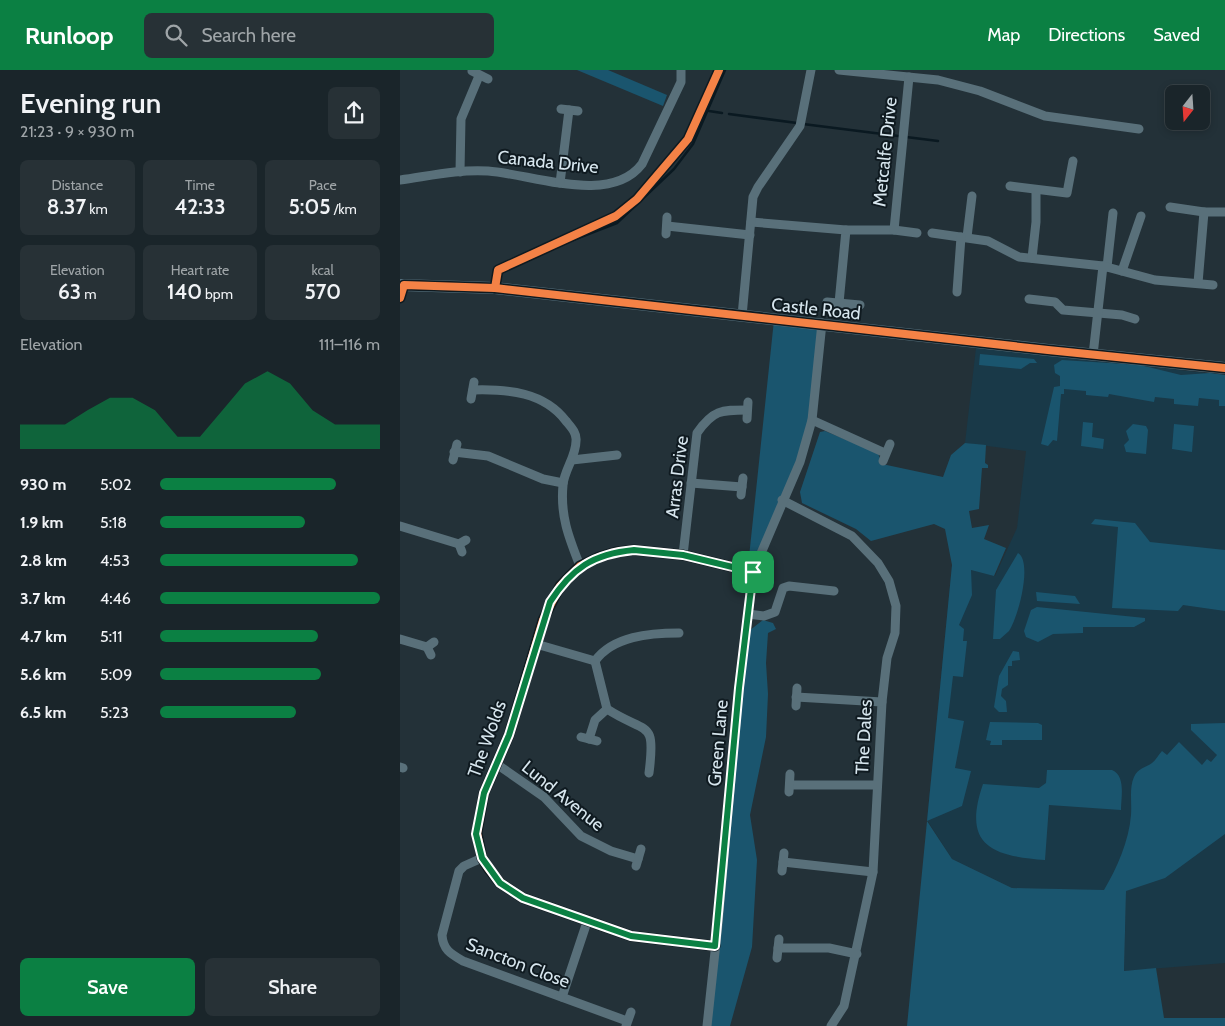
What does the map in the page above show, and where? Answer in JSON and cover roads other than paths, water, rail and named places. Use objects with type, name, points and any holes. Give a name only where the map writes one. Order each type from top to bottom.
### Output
[{"type":"street","name":"Canada Drive","points":[[400,180],[460,172],[489,171],[560,183],[600,186],[623,181],[634,174],[642,164],[681,82],[681,70]]},
{"type":"street","points":[[495,288],[498,270],[616,216],[637,199],[688,139],[719,70]]},
{"type":"street","points":[[742,316],[752,205],[758,187],[800,126],[811,70]]},
{"type":"street","points":[[839,70],[938,80],[980,91],[1045,116],[1139,129]]},
{"type":"street","points":[[460,172],[461,119],[480,75]]},
{"type":"street","name":"Metcalfe Drive","points":[[894,230],[909,77]]},
{"type":"street","points":[[560,183],[569,110]]},
{"type":"street","points":[[1010,186],[1068,194],[1073,161]]},
{"type":"street","points":[[1032,258],[1036,222],[1036,190]]},
{"type":"street","points":[[957,292],[964,237],[972,196]]},
{"type":"street","points":[[1170,206],[1204,212],[1225,212]]},
{"type":"street","points":[[1198,283],[1204,212]]},
{"type":"street","points":[[1093,355],[1113,213]]},
{"type":"street","points":[[1122,271],[1141,216]]},
{"type":"street","points":[[751,222],[846,230],[894,230],[917,233]]},
{"type":"street","points":[[667,225],[750,234]]},
{"type":"street","points":[[840,303],[846,230]]},
{"type":"street","points":[[932,233],[998,244],[1020,257],[1105,267],[1155,280],[1213,284]]},
{"type":"street","points":[[400,298],[402,285]]},
{"type":"street","name":"Castle Road","points":[[402,285],[495,288],[1225,368]]},
{"type":"street","points":[[1029,299],[1055,302],[1064,310],[1135,319]]},
{"type":"street","points":[[827,302],[860,305]]},
{"type":"street","name":"Green Lane","points":[[707,1026],[753,572],[782,500],[800,462],[812,420],[822,323]]},
{"type":"street","points":[[473,390],[514,392],[549,403],[558,410],[574,431],[577,439],[572,460],[563,483],[565,530],[580,566]]},
{"type":"street","name":"Arras Drive","points":[[683,555],[697,433],[708,418],[722,410],[748,410]]},
{"type":"street","points":[[812,420],[884,457],[890,444]]},
{"type":"street","points":[[454,452],[488,456],[543,479],[563,483]]},
{"type":"street","points":[[572,460],[617,455]]},
{"type":"street","points":[[690,482],[742,487]]},
{"type":"street","name":"The Dales","points":[[782,500],[852,536],[878,563],[888,581],[896,606],[895,633],[887,658],[882,702],[873,872],[857,954],[844,1006],[831,1026]]},
{"type":"street","points":[[400,526],[462,545]]},
{"type":"street","name":"The Wolds","points":[[715,946],[631,936],[523,898],[500,883],[482,858],[476,834],[478,815],[484,793],[498,765],[509,735],[550,602],[560,586],[580,566],[616,552],[654,551],[683,555],[753,572]]},
{"type":"street","points":[[748,614],[764,616],[775,612],[783,588],[788,586],[834,590]]},
{"type":"street","points":[[594,661],[611,648],[636,636],[679,630],[680,644]]},
{"type":"street","points":[[400,639],[430,648]]},
{"type":"street","points":[[536,644],[594,661]]},
{"type":"street","points":[[594,661],[607,709],[623,720],[645,729],[652,738],[652,768]]},
{"type":"street","points":[[796,697],[882,702]]},
{"type":"street","points":[[589,739],[595,720],[607,709]]},
{"type":"street","name":"Lund Avenue","points":[[498,765],[544,797],[581,836],[637,862],[641,849]]},
{"type":"street","points":[[790,774],[790,789],[878,786]]},
{"type":"street","name":"Sancton Close","points":[[482,858],[464,866],[459,871],[442,935],[442,945],[449,953],[463,961],[628,1019]]},
{"type":"street","points":[[783,862],[873,872]]},
{"type":"street","points":[[562,997],[587,922]]},
{"type":"street","points":[[777,958],[778,944],[829,948],[857,954]]},
{"type":"waterway","points":[[573,240],[617,223],[674,169],[693,144],[725,70]]},
{"type":"waterway","points":[[709,111],[722,113]]},
{"type":"waterway","points":[[729,114],[797,123]]},
{"type":"waterway","points":[[803,124],[938,141]]}]
